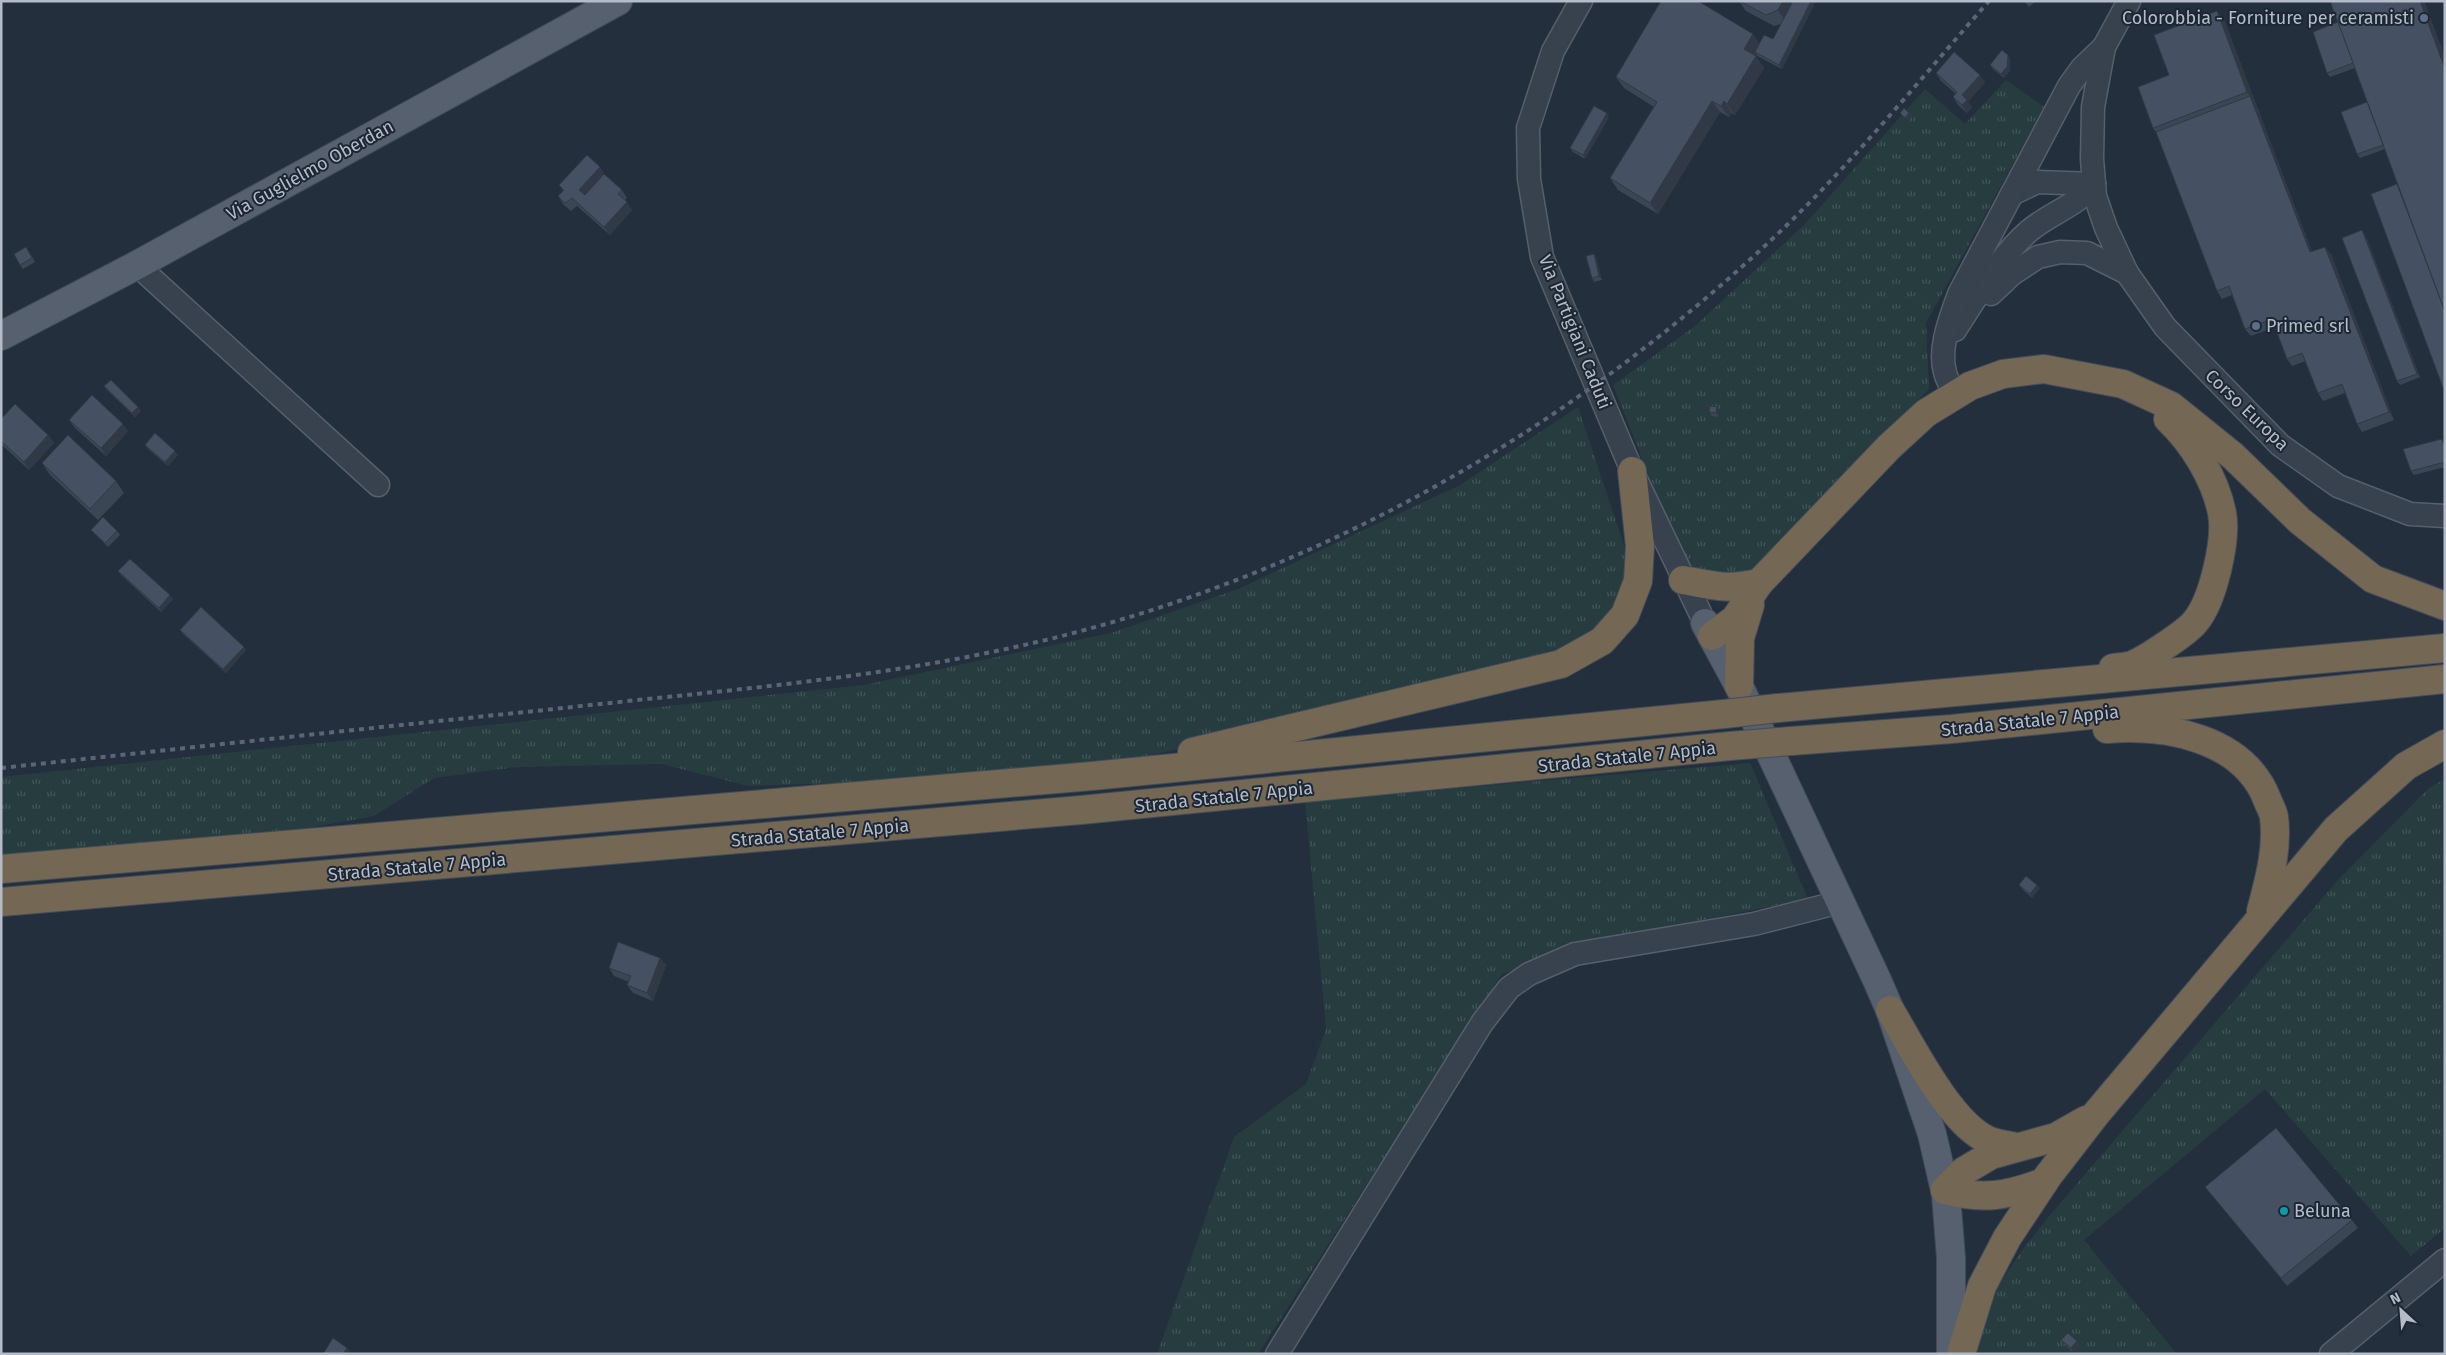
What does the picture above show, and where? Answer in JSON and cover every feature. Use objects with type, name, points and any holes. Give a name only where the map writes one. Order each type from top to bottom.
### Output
[{"type":"highway","points":[[1709,630],[1735,619],[1759,583],[1889,447],[1926,413],[1970,386],[2003,374],[2044,369],[2123,384],[2171,406],[2233,456],[2300,521],[2373,579],[2445,606]]},
{"type":"highway","points":[[1922,694],[1992,683],[2085,674],[2133,664],[2167,644],[2195,622],[2212,590],[2221,551],[2222,514],[2205,468],[2185,437],[2140,392]]},
{"type":"highway","points":[[1092,776],[1561,664],[1602,641],[1624,615],[1638,581],[1640,546],[1632,471]]},
{"type":"highway","points":[[1683,580],[1716,588],[1734,588],[1759,583]]},
{"type":"highway","points":[[1739,686],[1740,638],[1759,583]]},
{"type":"highway","name":"Strada Statale 7 Appia","points":[[1,869],[1092,776],[1922,694],[2445,648]]},
{"type":"highway","name":"Strada Statale 7 Appia","points":[[1,902],[1081,810],[1730,746],[1952,729],[2445,679]]},
{"type":"highway","points":[[1952,729],[1990,736],[2124,727],[2169,731],[2194,736],[2234,756],[2249,770],[2263,789],[2274,816],[2274,860],[2259,917]]},
{"type":"highway","points":[[1961,1354],[1982,1286],[1993,1262],[2044,1182],[2096,1114],[2259,917],[2336,829],[2406,766],[2445,744]]},
{"type":"highway","points":[[1890,1010],[1937,1087],[1966,1125],[1988,1140],[2016,1147]]},
{"type":"highway","points":[[1944,1190],[1964,1171],[1991,1155],[2016,1147],[2033,1145],[2056,1137],[2096,1114]]},
{"type":"highway","points":[[1944,1190],[1963,1195],[1994,1197],[2018,1192],[2044,1182]]},
{"type":"main road","name":"Via Guglielmo Oberdan","points":[[1,336],[137,265],[618,1]]},
{"type":"main road","points":[[1709,630],[1739,686],[1890,1010],[1932,1134],[1944,1190],[1951,1258],[1951,1354]]},
{"type":"street","name":"Via Partigiani Caduti","points":[[1581,1],[1553,51],[1528,128],[1529,180],[1542,257],[1632,471],[1683,580],[1709,630]]},
{"type":"street","points":[[1949,338],[1948,326],[1959,294],[2069,86],[2082,68],[2104,48],[2128,1]]},
{"type":"street","name":"Corso Europa","points":[[2104,48],[2093,107],[2095,196],[2106,228],[2127,273],[2166,327],[2280,445],[2338,486],[2410,514],[2445,516]]},
{"type":"street","points":[[2012,194],[2037,182],[2094,184]]},
{"type":"street","points":[[1955,394],[1945,372],[1943,355],[1949,338],[2005,258],[2029,231],[2074,203],[2094,184]]},
{"type":"street","points":[[1949,338],[2012,274],[2038,257],[2060,252],[2087,253],[2127,273]]},
{"type":"street","points":[[137,265],[378,485]]},
{"type":"street","points":[[1277,1354],[1471,1040],[1509,988],[1529,974],[1575,954],[1754,924],[1840,902]]},
{"type":"street","points":[[2331,1354],[2444,1262]]},
{"type":"green space","points":[[2006,80],[2044,107],[1926,323],[1929,389],[1745,578],[1685,567],[1613,385],[1695,326],[1805,224],[1925,89],[1965,124]]},
{"type":"green space","points":[[1578,407],[1629,560],[1617,604],[1585,643],[1232,738],[1103,765],[926,780],[748,786],[662,764],[518,767],[434,778],[374,816],[208,846],[1,864],[1,777],[864,685],[1111,633],[1238,589],[1460,485]]},
{"type":"green space","points":[[1750,763],[1808,899],[1587,943],[1502,974],[1258,1354],[1157,1354],[1234,1137],[1306,1084],[1326,1029],[1305,801]]},
{"type":"green space","points":[[2445,779],[2445,1228],[2411,1256],[2265,1089],[2084,1240],[2177,1354],[1971,1354],[1992,1295],[2023,1249],[2051,1214],[2337,881],[2429,788]]},
{"type":"building","points":[[1661,1],[1698,1],[1753,34],[1744,49],[1756,56],[1727,104],[1724,101],[1721,106],[1712,101],[1650,203],[1610,178],[1657,102],[1616,77]]},
{"type":"building","points":[[1740,1],[1783,1],[1778,10],[1766,15]]},
{"type":"building","points":[[1793,1],[1811,1],[1779,65],[1755,52],[1764,35],[1773,39]]},
{"type":"building","points":[[2330,1],[2420,1],[2445,69],[2445,312]]},
{"type":"building","points":[[2217,11],[2247,92],[2153,128],[2138,87],[2169,75],[2154,35]]},
{"type":"building","points":[[2338,22],[2353,63],[2327,73],[2313,32]]},
{"type":"building","points":[[2002,50],[2008,55],[2007,67],[2001,74],[1990,65]]},
{"type":"building","points":[[1954,52],[1980,75],[1962,95],[1967,100],[1962,105],[1953,97],[1957,92],[1936,73]]},
{"type":"building","points":[[2250,96],[2310,252],[2325,247],[2389,412],[2357,424],[2342,384],[2318,393],[2302,353],[2287,359],[2272,319],[2245,329],[2229,286],[2217,291],[2156,132]]},
{"type":"building","points":[[2367,102],[2383,145],[2357,154],[2341,112]]},
{"type":"building","points":[[1594,106],[1607,113],[1583,155],[1570,148]]},
{"type":"building","points":[[1904,108],[1909,113],[1905,118],[1900,113]]},
{"type":"building","points":[[587,155],[600,167],[579,190],[585,195],[604,174],[622,190],[618,194],[627,202],[604,227],[572,198],[565,203],[558,196],[564,190],[559,185]]},
{"type":"building","points":[[2397,184],[2445,312],[2445,393],[2371,194]]},
{"type":"building","points":[[2362,230],[2417,374],[2397,381],[2342,238]]},
{"type":"building","points":[[26,247],[32,258],[20,265],[14,254]]},
{"type":"building","points":[[1594,254],[1599,276],[1592,278],[1586,256]]},
{"type":"building","points":[[111,380],[138,407],[132,413],[104,386]]},
{"type":"building","points":[[92,395],[123,424],[101,448],[69,420]]},
{"type":"building","points":[[15,404],[48,435],[24,462],[1,441],[1,419]]},
{"type":"building","points":[[1710,406],[1717,407],[1716,413],[1709,412]]},
{"type":"building","points":[[155,433],[175,451],[165,462],[145,445]]},
{"type":"building","points":[[68,435],[116,481],[90,509],[42,463]]},
{"type":"building","points":[[2442,439],[2445,448],[2445,462],[2411,471],[2403,449]]},
{"type":"building","points":[[103,517],[117,531],[105,543],[91,530]]},
{"type":"building","points":[[130,559],[170,595],[159,608],[118,571]]},
{"type":"building","points":[[201,607],[244,647],[223,669],[180,630]]},
{"type":"building","points":[[2026,876],[2037,885],[2030,894],[2019,885]]},
{"type":"building","points":[[618,942],[660,958],[647,993],[627,985],[631,976],[609,968]]},
{"type":"building","name":"Beluna","points":[[2276,1128],[2352,1220],[2281,1278],[2205,1187]]},
{"type":"building","points":[[2068,1333],[2077,1341],[2071,1348],[2061,1340]]},
{"type":"building","points":[[333,1338],[347,1348],[343,1354],[323,1354]]},
{"type":"railway","points":[[1,768],[838,678],[950,660],[1006,649],[1088,629],[1169,604],[1249,575],[1327,542],[1403,504],[1477,462],[1549,417],[1640,351],[1726,281],[1814,198],[1865,143],[1989,1]]},
{"type":"place","name":"Colorobbia - Forniture per ceramisti","points":[[2424,18]]},
{"type":"place","name":"Primed srl","points":[[2256,326]]},
{"type":"place","name":"Beluna","points":[[2284,1211]]}]
